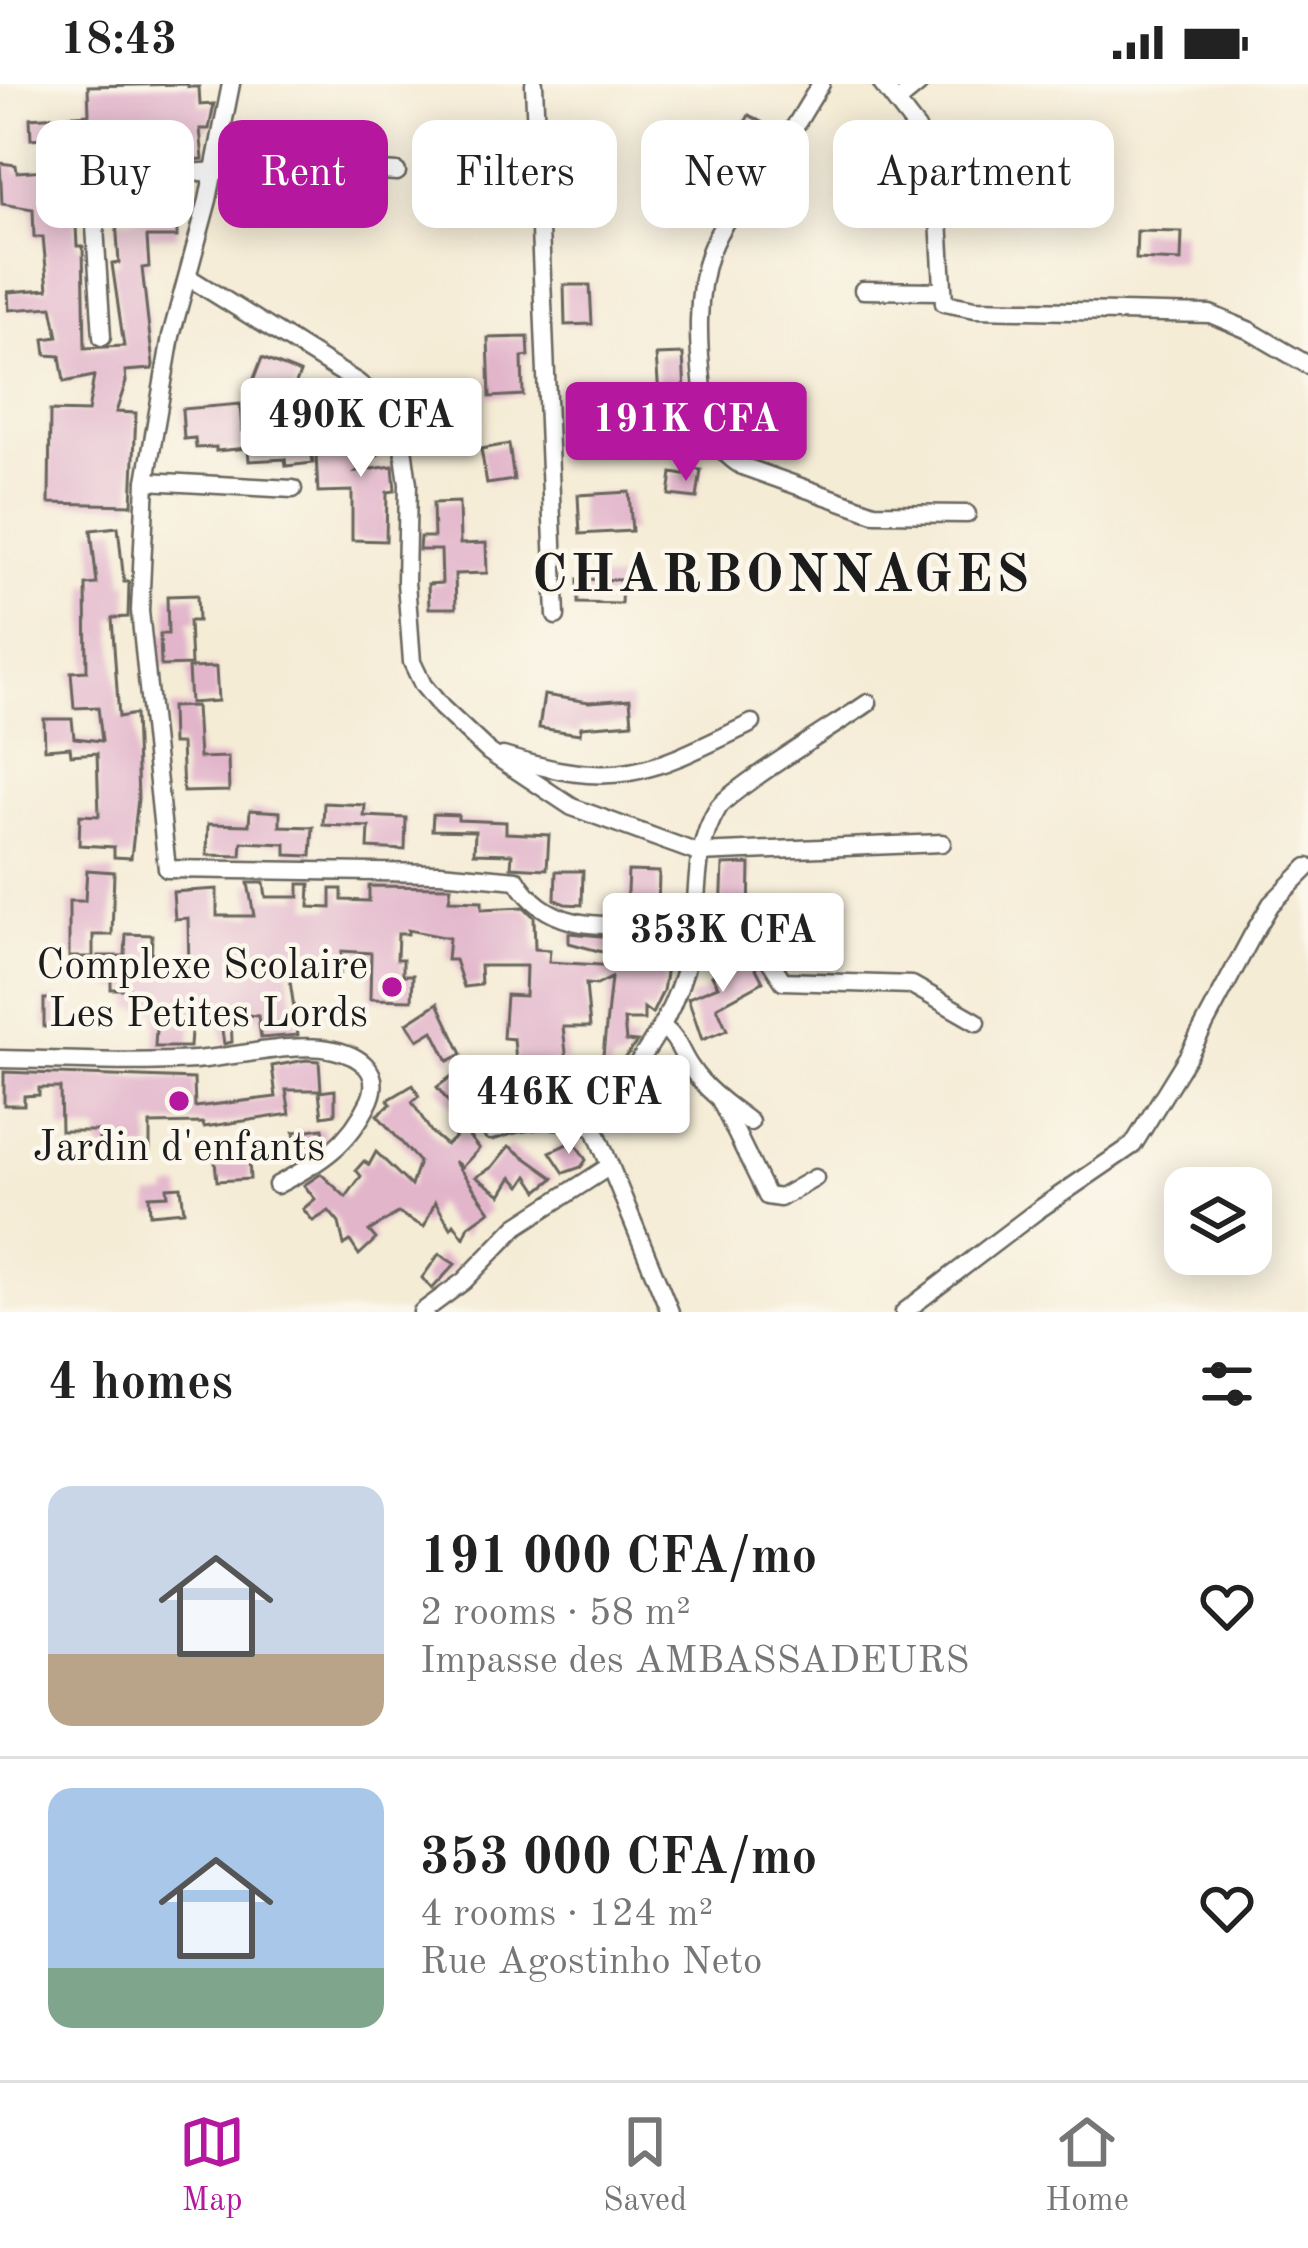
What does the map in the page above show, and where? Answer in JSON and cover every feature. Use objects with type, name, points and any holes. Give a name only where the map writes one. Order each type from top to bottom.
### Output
[{"type":"street","points":[[231,84],[215,170],[171,336],[146,481],[140,611],[167,869],[517,880],[538,907],[583,924],[693,925],[752,939],[783,981],[912,985],[977,1022]]},
{"type":"street","points":[[534,84],[556,616]]},
{"type":"street","points":[[821,84],[778,153],[722,225],[710,252],[700,322],[703,385],[713,439],[723,454],[742,466],[874,513],[967,514]]},
{"type":"street","points":[[882,84],[917,129],[937,186],[944,303],[953,307],[1210,314],[1308,365]]},
{"type":"street","points":[[898,101],[919,84]]},
{"type":"street","points":[[102,337],[92,179],[334,165],[398,172]]},
{"type":"street","points":[[188,277],[357,382],[388,408],[402,440],[409,484],[406,582],[412,662],[442,708],[489,752],[572,807],[698,853],[942,843]]},
{"type":"street","points":[[863,290],[941,290]]},
{"type":"street","points":[[146,481],[293,489]]},
{"type":"street","points":[[594,1126],[664,1028],[690,949],[698,853],[720,803],[868,703]]},
{"type":"street","points":[[489,752],[579,776],[629,773],[662,765],[752,723]]},
{"type":"street","points":[[904,1312],[1133,1145],[1188,1056],[1252,934],[1271,904],[1308,867]]},
{"type":"street","points":[[664,1028],[677,1039],[690,1068],[719,1099],[750,1122]]},
{"type":"street","points":[[0,1059],[150,1061],[320,1048],[353,1056],[368,1066],[374,1088],[352,1134],[330,1155],[277,1185]]},
{"type":"street","points":[[719,1099],[767,1196],[780,1198],[815,1178]]},
{"type":"street","points":[[490,1130],[544,1118],[594,1126]]},
{"type":"street","points":[[594,1126],[670,1312]]},
{"type":"street","points":[[422,1312],[464,1281],[518,1226],[610,1166]]},
{"type":"building","points":[[88,86],[199,87],[200,105],[214,104],[209,129],[200,129],[203,159],[194,160],[194,120],[36,120],[36,139],[31,139],[30,118],[89,114]]},
{"type":"building","points":[[0,163],[16,165],[17,172],[36,171],[36,228],[76,228],[77,246],[83,246],[85,348],[124,346],[112,264],[119,263],[117,228],[177,228],[177,237],[147,237],[149,267],[142,268],[153,365],[152,369],[125,371],[116,412],[136,413],[132,505],[49,503],[50,411],[88,412],[94,376],[64,382],[60,356],[46,355],[44,339],[58,337],[52,307],[9,310],[8,292],[48,289],[43,237],[34,237],[33,209],[2,204]]},
{"type":"building","points":[[1137,231],[1182,232],[1181,261],[1136,259]]},
{"type":"building","points":[[564,285],[590,285],[592,324],[565,325]]},
{"type":"building","points":[[528,337],[529,356],[522,357],[523,395],[490,397],[488,338]]},
{"type":"building","points":[[683,354],[685,394],[659,395],[656,355]]},
{"type":"building","points":[[262,358],[300,373],[284,414],[246,399]]},
{"type":"building","points":[[444,396],[454,433],[424,441],[414,403]]},
{"type":"building","points":[[240,404],[242,431],[308,426],[313,463],[286,466],[285,459],[249,461],[248,448],[216,451],[216,447],[196,448],[195,438],[184,439],[182,409]]},
{"type":"building","points":[[365,412],[390,445],[357,471],[393,466],[395,491],[387,492],[386,541],[352,540],[352,491],[318,492],[316,455],[363,453],[344,429]]},
{"type":"building","points":[[509,444],[514,480],[487,484],[481,449]]},
{"type":"building","points":[[685,468],[701,470],[697,498],[669,495],[672,473],[684,475]]},
{"type":"building","points":[[629,492],[632,531],[580,534],[578,495]]},
{"type":"building","points":[[459,502],[460,544],[486,543],[487,573],[455,574],[456,608],[429,608],[428,584],[442,583],[441,550],[419,550],[420,537],[434,537],[433,503]]},
{"type":"building","points":[[118,527],[124,582],[129,582],[128,617],[112,618],[119,717],[135,714],[138,799],[131,858],[114,857],[114,847],[79,845],[80,815],[99,816],[97,753],[71,755],[70,747],[45,749],[44,719],[72,719],[74,738],[102,741],[98,707],[74,708],[71,672],[87,671],[86,585],[97,584],[91,530]]},
{"type":"building","points":[[578,579],[622,580],[621,604],[578,603]]},
{"type":"building","points":[[197,595],[198,621],[189,621],[191,665],[161,666],[160,634],[168,634],[167,596]]},
{"type":"building","points":[[216,667],[218,701],[190,703],[188,668]]},
{"type":"building","points":[[544,695],[589,702],[630,699],[632,723],[581,727],[580,734],[539,728]]},
{"type":"building","points":[[196,706],[199,758],[228,757],[229,791],[183,792],[181,744],[172,744],[171,707]]},
{"type":"building","points":[[324,803],[365,805],[364,816],[406,818],[405,850],[368,848],[369,827],[323,825]]},
{"type":"building","points":[[250,810],[280,812],[280,826],[313,827],[311,856],[286,855],[286,844],[242,842],[241,856],[207,855],[208,824],[249,825]]},
{"type":"building","points":[[433,814],[506,822],[506,833],[549,835],[547,869],[511,867],[512,854],[474,853],[475,831],[432,830]]},
{"type":"building","points":[[750,864],[749,917],[721,915],[723,865]]},
{"type":"building","points":[[87,870],[114,872],[112,935],[93,935],[93,957],[69,957],[69,901],[85,901]]},
{"type":"building","points":[[556,871],[583,871],[582,905],[555,899]]},
{"type":"building","points":[[628,871],[659,872],[658,911],[626,912]]},
{"type":"building","points":[[248,883],[264,883],[266,897],[299,897],[299,884],[310,884],[309,907],[331,908],[331,889],[342,889],[342,900],[369,901],[369,886],[451,887],[449,900],[482,901],[482,909],[524,907],[534,917],[535,949],[550,950],[549,962],[635,967],[636,961],[569,943],[569,933],[622,938],[670,950],[663,991],[652,1014],[644,1008],[644,1020],[624,1020],[626,1041],[637,1042],[622,1061],[613,1062],[600,1084],[611,978],[586,984],[590,1027],[563,1027],[567,1061],[536,1063],[538,1078],[521,1081],[525,1109],[500,1109],[501,1114],[482,1118],[484,1074],[517,1072],[514,1039],[503,1038],[506,995],[525,996],[526,966],[480,966],[481,985],[464,987],[455,960],[447,960],[449,938],[408,930],[408,934],[398,934],[397,959],[403,959],[403,975],[413,975],[412,1000],[370,999],[371,953],[342,951],[340,974],[328,973],[328,962],[287,961],[298,1035],[261,1038],[258,1016],[231,1014],[232,1042],[224,1044],[220,1017],[192,1016],[190,1047],[155,1047],[157,1009],[131,1009],[131,989],[111,989],[111,971],[98,971],[98,956],[125,956],[126,934],[152,935],[151,971],[189,973],[188,918],[175,919],[173,892],[217,889],[217,916],[254,916]]},
{"type":"building","points":[[749,955],[763,982],[717,1007],[727,1030],[702,1040],[688,998],[718,986],[712,975]]},
{"type":"building","points":[[44,999],[59,999],[59,1027],[44,1027]]},
{"type":"building","points":[[438,1003],[462,1054],[448,1061],[433,1031],[418,1040],[407,1023]]},
{"type":"building","points":[[319,1061],[321,1090],[286,1090],[290,1114],[204,1127],[203,1123],[150,1124],[150,1150],[99,1149],[99,1131],[61,1131],[60,1088],[39,1088],[39,1095],[24,1096],[24,1105],[4,1105],[4,1072],[194,1079],[195,1107],[276,1097],[272,1066]]},
{"type":"building","points":[[460,1070],[475,1092],[453,1108],[437,1087]]},
{"type":"building","points":[[413,1085],[419,1096],[412,1102],[432,1133],[446,1145],[464,1130],[479,1149],[462,1167],[454,1161],[490,1211],[469,1226],[464,1238],[454,1224],[451,1228],[435,1202],[424,1227],[398,1213],[369,1231],[376,1239],[359,1255],[350,1241],[344,1245],[339,1223],[329,1211],[313,1221],[303,1209],[315,1199],[304,1185],[321,1174],[346,1197],[361,1176],[356,1170],[364,1161],[369,1165],[376,1152],[411,1186],[419,1162],[377,1115],[391,1104],[388,1100]]},
{"type":"building","points":[[335,1090],[335,1114],[322,1116],[319,1092]]},
{"type":"building","points":[[323,1128],[325,1140],[297,1155],[294,1132]]},
{"type":"building","points":[[574,1141],[586,1160],[564,1173],[550,1152]]},
{"type":"building","points":[[509,1146],[554,1178],[538,1191],[528,1176],[521,1186],[512,1177],[501,1195],[476,1177],[492,1167]]},
{"type":"building","points":[[249,1158],[250,1179],[217,1181],[215,1161]]},
{"type":"building","points":[[181,1187],[184,1211],[150,1214],[149,1196],[168,1195],[167,1188]]},
{"type":"building","points":[[439,1254],[455,1264],[432,1289],[422,1278]]},
{"type":"place","name":"Complexe Scolaire Les Petites Lords","points":[[392,987]]},
{"type":"place","name":"Jardin d'enfants","points":[[179,1101]]},
{"type":"district","name":"CHARBONNAGES","points":[[782,572]]}]
